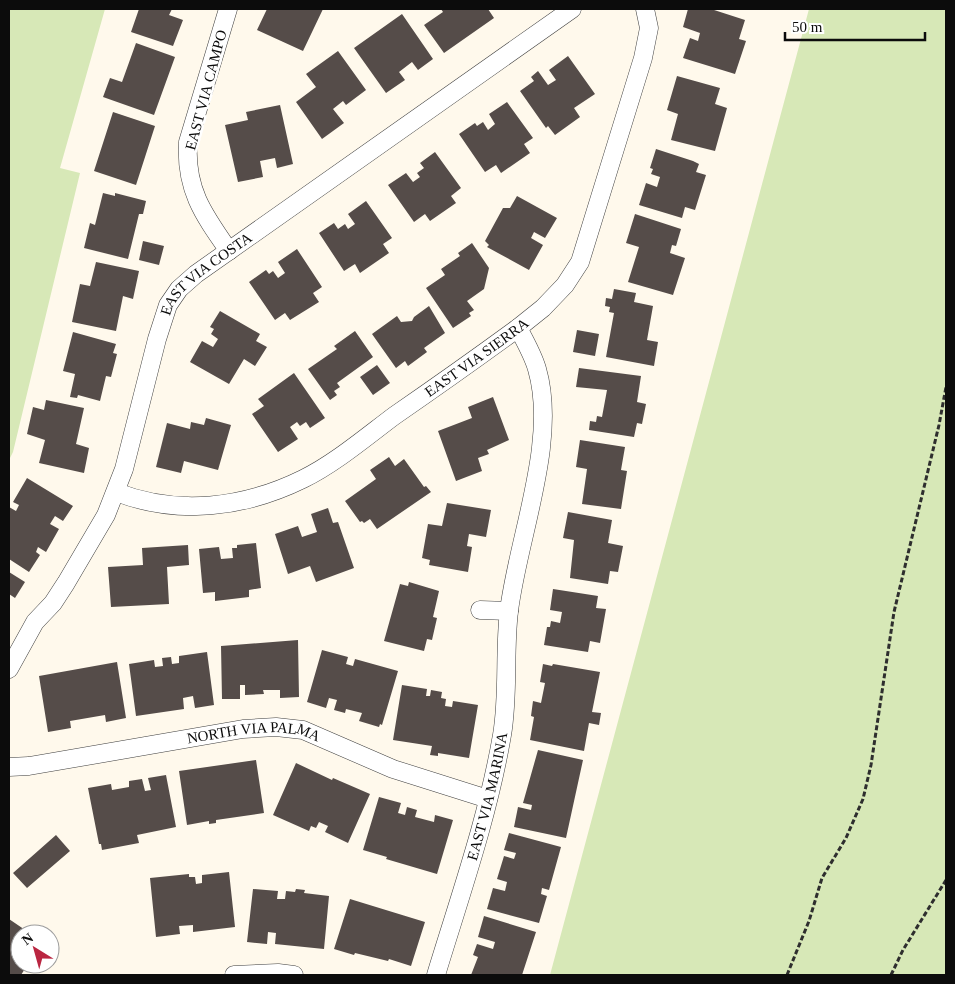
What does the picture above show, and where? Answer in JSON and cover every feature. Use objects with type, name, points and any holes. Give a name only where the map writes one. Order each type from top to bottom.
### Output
[{"type":"street","name":"EAST VIA CAMPO","points":[[228,9],[188,142],[187,164],[190,182],[200,208],[229,251]]},
{"type":"street","name":"EAST VIA COSTA","points":[[9,669],[35,622],[53,603],[106,515],[124,469],[157,339],[168,305],[179,289],[196,274],[572,9]]},
{"type":"street","name":"EAST VIA SIERRA","points":[[116,492],[141,502],[170,507],[205,506],[241,500],[304,479],[518,328],[559,291],[580,262],[643,58],[649,28],[645,9]]},
{"type":"street","name":"EAST VIA MARINA","points":[[436,975],[488,799],[502,734],[508,691],[509,611],[543,434],[543,399],[537,369],[518,328]]},
{"type":"street","points":[[480,610],[509,611]]},
{"type":"street","name":"NORTH VIA PALMA","points":[[9,767],[29,766],[243,729],[276,727],[303,730],[393,769],[488,799]]},
{"type":"street","points":[[234,975],[278,973],[294,975]]},
{"type":"path","points":[[787,975],[809,921],[822,878],[846,838],[863,799],[871,765],[894,612],[939,425],[946,387]]},
{"type":"path","points":[[891,975],[903,950],[946,880]]},
{"type":"green space","points":[[9,9],[105,9],[60,168],[80,173],[13,452],[9,460]]},
{"type":"green space","points":[[809,9],[946,9],[946,975],[550,975]]},
{"type":"building","points":[[139,9],[172,9],[169,15],[183,20],[173,46],[131,32]]},
{"type":"building","points":[[267,9],[323,9],[303,51],[257,30]]},
{"type":"building","points":[[441,9],[488,9],[494,18],[444,53],[424,25],[443,12]]},
{"type":"building","points":[[688,9],[711,9],[745,20],[739,39],[746,41],[735,74],[683,58],[690,38],[698,41],[700,33],[683,27]]},
{"type":"building","points":[[402,14],[433,59],[418,70],[412,62],[399,72],[405,80],[386,93],[354,48]]},
{"type":"building","points":[[136,43],[175,57],[154,115],[103,97],[110,78],[122,82]]},
{"type":"building","points":[[338,51],[366,90],[346,105],[343,101],[333,109],[344,123],[322,139],[296,102],[316,87],[306,74]]},
{"type":"building","points":[[568,56],[595,94],[574,108],[580,117],[555,135],[548,126],[546,128],[520,91],[534,81],[531,77],[538,71],[548,85],[556,80],[549,70]]},
{"type":"building","points":[[677,76],[720,88],[715,104],[727,108],[715,151],[671,140],[678,114],[667,110]]},
{"type":"building","points":[[507,102],[533,138],[524,144],[530,153],[501,173],[496,165],[485,172],[459,134],[475,123],[477,126],[483,122],[488,130],[495,124],[489,114]]},
{"type":"building","points":[[280,105],[293,164],[277,168],[275,158],[260,161],[263,177],[238,182],[225,125],[248,120],[246,112]]},
{"type":"building","points":[[113,112],[155,126],[136,185],[94,171]]},
{"type":"building","points":[[656,149],[699,164],[696,172],[706,175],[695,210],[685,207],[682,218],[639,205],[646,183],[657,187],[660,177],[651,174],[653,169],[650,168]]},
{"type":"building","points":[[435,152],[461,188],[451,196],[456,203],[430,221],[425,214],[414,222],[388,185],[406,173],[413,182],[420,177],[417,173],[424,168],[420,163]]},
{"type":"building","points":[[103,193],[115,196],[115,193],[146,201],[143,214],[139,214],[128,259],[84,248],[90,223],[95,225]]},
{"type":"building","points":[[517,196],[557,218],[545,238],[534,232],[531,238],[543,245],[529,270],[487,247],[489,245],[485,241],[503,208],[510,208]]},
{"type":"building","points":[[366,201],[392,238],[383,244],[389,253],[360,273],[355,264],[344,271],[319,233],[334,223],[338,229],[345,224],[348,229],[355,224],[348,214]]},
{"type":"building","points":[[635,214],[681,229],[676,246],[672,245],[670,253],[685,258],[673,295],[628,282],[639,247],[626,243]]},
{"type":"building","points":[[143,241],[164,246],[159,265],[139,260]]},
{"type":"building","points":[[472,243],[489,268],[484,289],[467,301],[474,310],[469,313],[471,316],[453,328],[426,288],[445,275],[441,269],[460,256],[458,253]]},
{"type":"building","points":[[297,249],[322,287],[313,293],[319,302],[290,320],[285,313],[275,320],[249,282],[266,270],[269,274],[273,271],[278,278],[285,273],[278,262]]},
{"type":"building","points":[[96,262],[139,271],[133,299],[123,296],[116,331],[72,322],[80,284],[90,286]]},
{"type":"building","points":[[614,289],[636,293],[634,302],[653,306],[647,340],[658,342],[654,366],[606,357],[614,313],[609,312],[610,307],[605,306],[606,298],[612,299]]},
{"type":"building","points":[[429,306],[445,333],[424,348],[427,352],[408,366],[405,361],[396,368],[372,334],[397,316],[401,322],[412,321],[414,317]]},
{"type":"building","points":[[220,311],[260,334],[256,341],[267,347],[255,366],[244,359],[229,384],[190,362],[202,341],[213,347],[218,339],[211,334],[214,329],[210,327]]},
{"type":"building","points":[[577,330],[599,334],[595,356],[573,352]]},
{"type":"building","points":[[355,331],[373,357],[337,383],[340,387],[334,391],[337,395],[330,400],[308,369],[337,349],[334,346]]},
{"type":"building","points":[[73,332],[116,344],[113,353],[117,354],[111,377],[106,376],[100,401],[78,395],[77,398],[70,397],[75,374],[63,371]]},
{"type":"building","points":[[377,365],[390,383],[373,395],[360,377]]},
{"type":"building","points":[[579,368],[641,376],[637,402],[646,404],[642,424],[637,423],[634,437],[589,430],[590,421],[596,422],[597,416],[602,417],[607,390],[576,387]]},
{"type":"building","points":[[294,373],[325,418],[310,428],[306,422],[300,426],[297,422],[290,427],[298,439],[278,452],[252,414],[264,406],[258,399]]},
{"type":"building","points":[[493,397],[509,440],[487,450],[489,454],[478,458],[482,471],[456,481],[438,431],[472,418],[468,407]]},
{"type":"building","points":[[46,400],[84,408],[76,444],[89,448],[84,473],[39,463],[45,440],[27,434],[33,407],[44,410]]},
{"type":"building","points":[[206,418],[231,425],[218,470],[184,461],[181,473],[156,467],[167,423],[190,429],[191,422],[204,425]]},
{"type":"building","points":[[580,440],[625,447],[621,470],[627,471],[621,509],[582,504],[587,469],[576,467]]},
{"type":"building","points":[[389,457],[395,466],[404,459],[424,487],[426,486],[431,492],[377,529],[370,519],[364,523],[360,522],[345,501],[376,479],[370,470]]},
{"type":"building","points":[[27,478],[73,506],[63,521],[55,516],[50,524],[59,529],[46,552],[38,547],[36,552],[40,555],[29,572],[9,559],[9,507],[16,511],[19,505],[13,502]]},
{"type":"building","points":[[447,503],[491,510],[486,537],[469,534],[467,546],[472,547],[468,572],[429,565],[430,560],[422,558],[428,524],[442,526]]},
{"type":"building","points":[[328,508],[333,523],[338,522],[354,568],[316,582],[310,566],[288,574],[275,534],[298,526],[302,537],[317,532],[311,514]]},
{"type":"building","points":[[568,512],[612,520],[608,543],[623,546],[618,572],[610,571],[608,584],[570,578],[574,540],[563,538]]},
{"type":"building","points":[[256,543],[261,588],[249,590],[249,597],[215,601],[215,592],[203,593],[199,549],[219,547],[221,559],[233,558],[232,548],[237,548],[237,545]]},
{"type":"building","points":[[188,545],[189,565],[167,567],[169,604],[111,607],[108,567],[143,565],[142,548]]},
{"type":"building","points":[[9,572],[25,582],[15,598],[9,594]]},
{"type":"building","points":[[409,582],[439,591],[433,617],[437,618],[432,640],[427,639],[424,651],[384,641],[400,584],[408,586]]},
{"type":"building","points":[[553,589],[598,596],[596,608],[606,609],[600,643],[590,641],[588,652],[544,645],[547,627],[550,627],[551,621],[560,623],[562,612],[550,610]]},
{"type":"building","points":[[298,640],[299,697],[280,698],[280,690],[263,690],[264,694],[245,695],[245,685],[240,685],[240,699],[222,699],[221,646]]},
{"type":"building","points":[[322,650],[348,657],[346,664],[353,666],[355,659],[398,671],[382,725],[380,724],[379,727],[359,721],[362,713],[346,709],[345,713],[334,710],[337,700],[329,698],[326,708],[307,702]]},
{"type":"building","points":[[207,652],[214,705],[195,708],[193,696],[183,698],[184,709],[136,716],[129,664],[154,660],[155,667],[163,666],[162,658],[171,657],[172,664],[179,663],[179,656]]},
{"type":"building","points":[[117,662],[126,718],[106,722],[105,715],[70,721],[71,728],[48,732],[39,676]]},
{"type":"building","points":[[543,664],[600,672],[592,712],[601,713],[599,725],[589,723],[584,751],[530,740],[534,717],[531,716],[533,701],[541,703],[545,683],[540,682]]},
{"type":"building","points":[[402,685],[427,689],[426,696],[430,696],[431,690],[442,692],[441,698],[446,699],[445,706],[452,707],[453,701],[478,705],[469,758],[438,753],[438,756],[430,755],[432,746],[393,740]]},
{"type":"building","points":[[538,750],[583,760],[566,838],[514,827],[518,807],[531,810],[532,805],[523,803]]},
{"type":"building","points":[[256,760],[264,813],[216,820],[216,823],[209,824],[209,821],[187,825],[179,771]]},
{"type":"building","points":[[296,763],[332,780],[333,778],[370,794],[348,843],[325,832],[328,826],[319,822],[316,828],[311,826],[309,831],[273,815]]},
{"type":"building","points":[[166,775],[176,827],[137,835],[139,843],[102,850],[101,844],[99,844],[88,788],[111,784],[112,790],[129,787],[129,781],[142,779],[145,791],[151,790],[148,778]]},
{"type":"building","points":[[379,797],[401,803],[398,813],[405,815],[407,807],[417,810],[415,817],[434,822],[435,815],[453,820],[437,874],[363,850]]},
{"type":"building","points":[[509,833],[561,847],[549,890],[542,888],[541,894],[547,896],[539,923],[487,909],[493,888],[505,891],[507,882],[497,879],[504,856],[514,859],[516,853],[504,850]]},
{"type":"building","points":[[56,835],[70,851],[27,888],[13,873]]},
{"type":"building","points":[[229,872],[235,927],[193,932],[193,925],[179,926],[180,934],[156,937],[150,878],[189,874],[189,877],[195,877],[196,884],[202,883],[202,875]]},
{"type":"building","points":[[253,889],[278,891],[277,899],[285,899],[286,891],[295,892],[296,889],[305,890],[304,893],[329,896],[324,949],[275,944],[276,933],[268,932],[267,944],[247,942]]},
{"type":"building","points":[[350,899],[425,922],[411,966],[389,959],[388,961],[355,953],[354,955],[334,949]]},
{"type":"building","points":[[484,916],[536,932],[522,975],[471,975],[478,957],[473,955],[477,944],[493,949],[495,942],[478,937]]},
{"type":"building","points":[[9,919],[16,924],[10,924],[10,974],[22,974],[21,975],[9,974]]}]
